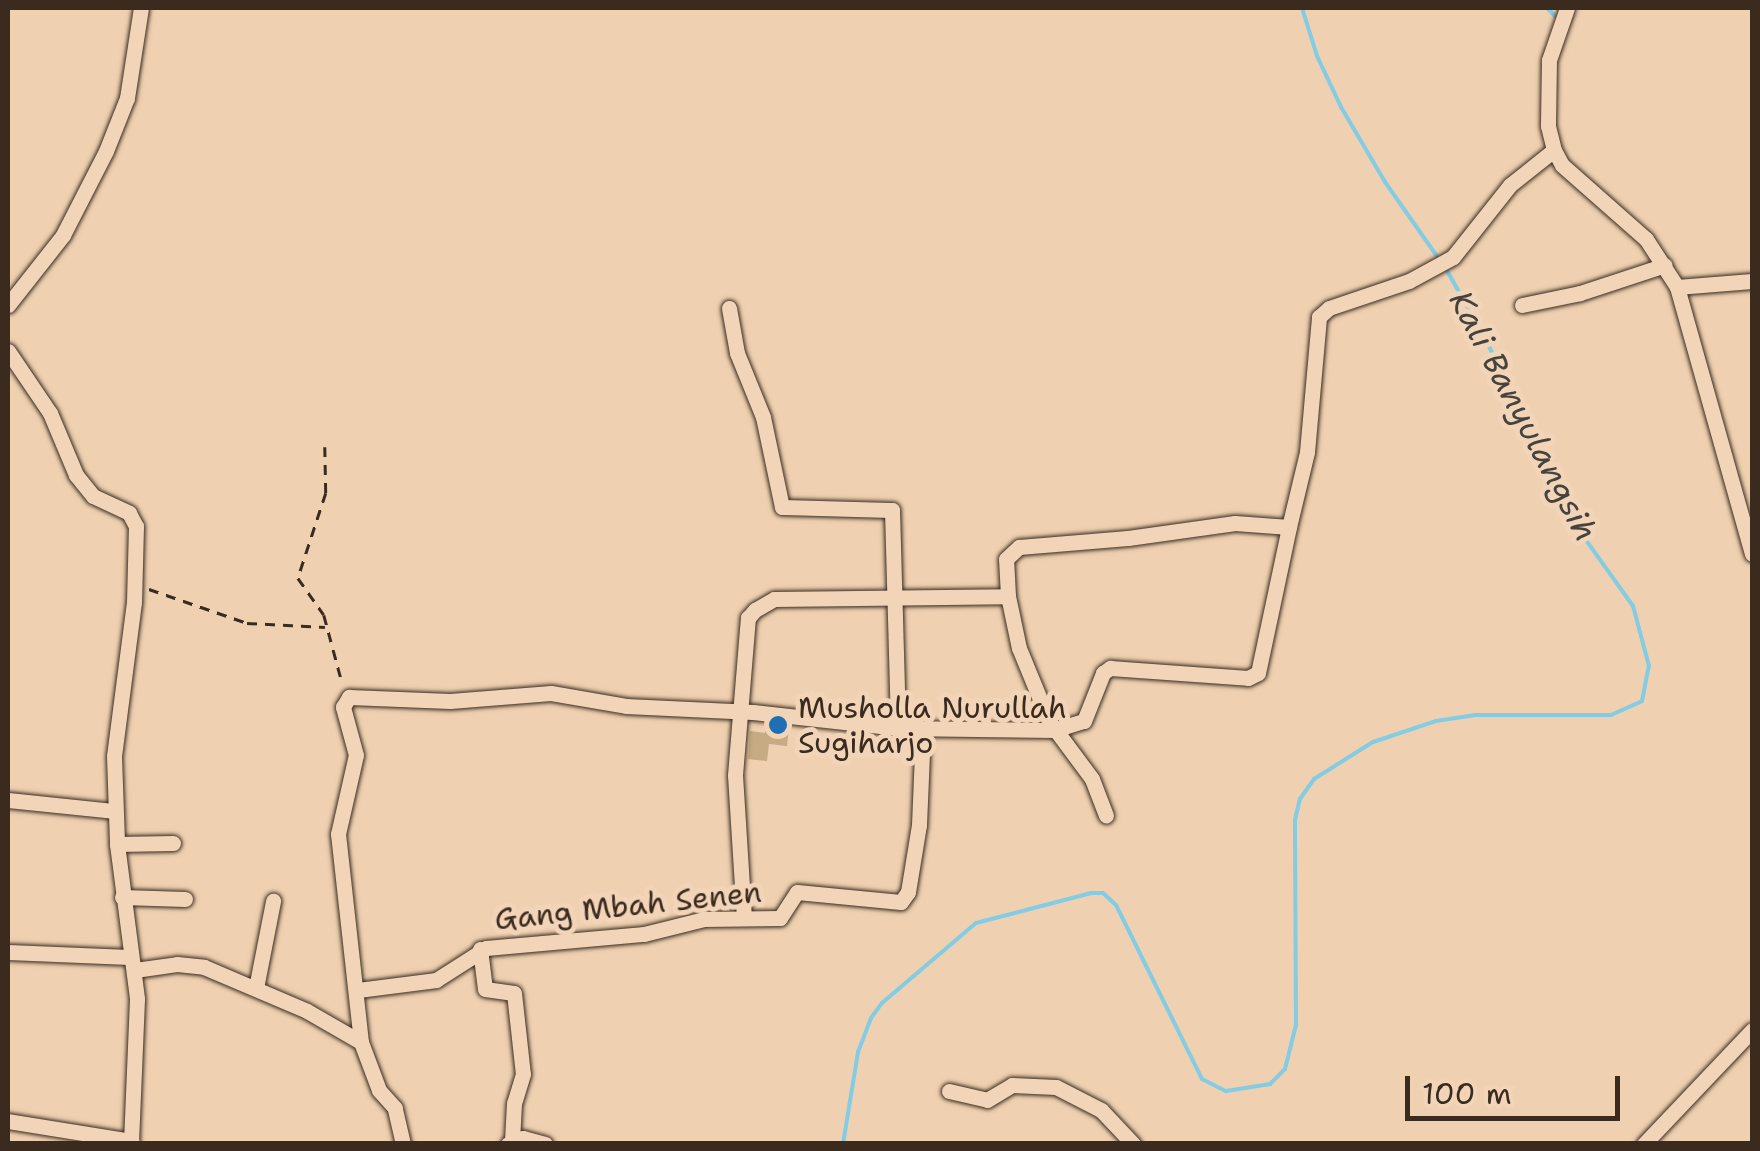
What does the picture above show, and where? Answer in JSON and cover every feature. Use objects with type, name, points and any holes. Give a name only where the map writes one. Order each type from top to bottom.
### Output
[{"type":"street","points":[[8,305],[62,235],[106,151],[127,98],[142,8]]},
{"type":"street","points":[[1567,8],[1550,60],[1548,126],[1554,150],[1562,165],[1646,240],[1677,286],[1752,554]]},
{"type":"street","points":[[404,1144],[395,1109],[379,1090],[362,1042],[338,834],[356,755],[343,706],[349,696],[440,702],[550,693],[626,706],[738,711],[898,728],[1054,730],[1084,721],[1103,673],[1110,668],[1248,678],[1258,672],[1307,452],[1318,317],[1328,308],[1453,257],[1510,185],[1554,150]]},
{"type":"street","points":[[1522,305],[1667,268]]},
{"type":"street","points":[[1677,286],[1752,281]]},
{"type":"street","points":[[728,308],[737,353],[764,417],[782,507],[890,508],[895,520],[898,728]]},
{"type":"street","points":[[8,350],[50,413],[70,464],[86,488],[134,520],[136,584],[117,706],[115,811],[132,964],[131,1142],[8,1121]]},
{"type":"street","points":[[1106,815],[1086,770],[1054,730],[1020,648],[1008,596],[1006,559],[1020,546],[1128,538],[1235,523],[1289,527]]},
{"type":"street","points":[[744,918],[735,812],[738,711],[748,618],[764,602],[1008,596]]},
{"type":"street","name":"Gang Mbah Senen","points":[[358,990],[436,980],[480,949],[637,935],[698,920],[782,918],[793,894],[801,891],[893,903],[904,899],[919,825],[924,729]]},
{"type":"street","points":[[8,800],[115,811]]},
{"type":"street","points":[[117,844],[173,843]]},
{"type":"street","points":[[122,897],[185,898]]},
{"type":"street","points":[[256,988],[273,901]]},
{"type":"street","points":[[480,949],[485,990],[511,990],[514,994],[522,1074],[510,1142],[528,1138],[544,1144]]},
{"type":"street","points":[[8,952],[132,964],[188,964],[256,988],[362,1042]]},
{"type":"street","points":[[1644,1144],[1752,1030]]},
{"type":"street","points":[[949,1090],[986,1100],[1012,1085],[1056,1087],[1101,1110],[1133,1144]]},
{"type":"path","points":[[325,447],[326,493],[298,578],[301,588],[320,607],[333,659],[349,696]]},
{"type":"path","points":[[136,584],[247,623],[327,627]]},
{"type":"building","points":[[766,725],[789,727],[787,746],[769,744],[767,761],[748,759],[750,731],[765,733]]},
{"type":"waterway","name":"Kali Banyulangsih","points":[[1302,8],[1317,56],[1341,107],[1385,182],[1439,259]]},
{"type":"waterway","points":[[1547,8],[1555,16]]},
{"type":"waterway","name":"Kali Banyulangsih","points":[[843,1144],[858,1052],[871,1018],[882,1003],[976,923],[1091,893],[1103,893],[1116,905],[1202,1079],[1226,1091],[1270,1084],[1285,1069],[1296,1025],[1295,820],[1300,799],[1314,779],[1373,742],[1436,721],[1476,715],[1611,715],[1642,701],[1649,666],[1633,606],[1571,519],[1485,338],[1445,267]]},
{"type":"place","name":"Musholla Nurullah Sugiharjo","points":[[778,725]]}]
